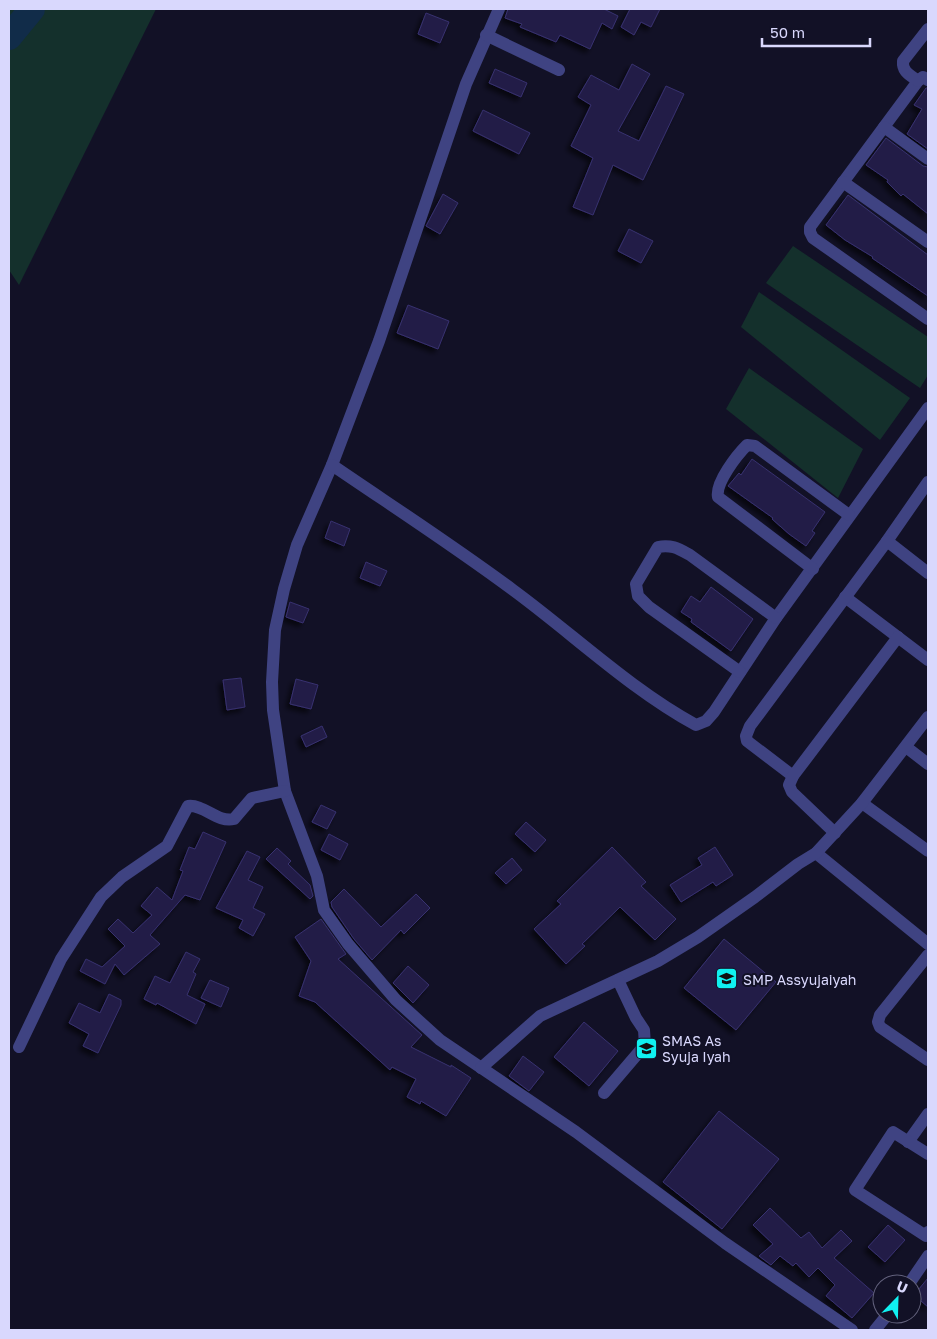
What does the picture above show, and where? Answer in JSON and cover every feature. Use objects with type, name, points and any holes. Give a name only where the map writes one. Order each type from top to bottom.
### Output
[{"type":"street","points":[[499,9],[486,35],[463,92],[379,340],[332,465],[298,545],[284,589],[275,630],[272,682],[273,710],[285,791],[317,876],[324,910],[348,944],[396,1000],[440,1040],[576,1132],[725,1243],[852,1330]]},
{"type":"street","points":[[928,29],[903,61],[902,68],[904,71],[923,80],[884,127],[810,227],[813,238],[928,319]]},
{"type":"street","points":[[486,35],[559,70]]},
{"type":"street","points":[[884,127],[928,159]]},
{"type":"street","points":[[843,182],[928,242]]},
{"type":"street","points":[[332,465],[512,589],[609,666],[679,716],[696,725],[706,721],[714,712],[776,618],[928,408]]},
{"type":"street","points":[[813,569],[718,497],[716,492],[720,482],[740,452],[747,445],[755,446],[849,515]]},
{"type":"street","points":[[793,776],[747,741],[747,731],[887,541],[928,482]]},
{"type":"street","points":[[887,541],[928,573]]},
{"type":"street","points":[[740,672],[649,607],[638,596],[636,584],[658,547],[666,545],[677,547],[776,618]]},
{"type":"street","points":[[845,597],[928,660]]},
{"type":"street","points":[[835,833],[792,792],[789,785],[793,776],[898,637]]},
{"type":"street","points":[[481,1068],[540,1016],[658,961],[698,937],[816,853],[862,803],[928,717]]},
{"type":"street","points":[[906,747],[928,764]]},
{"type":"street","points":[[19,1047],[61,959],[101,897],[122,878],[167,846],[188,806],[193,806],[223,819],[230,820],[234,819],[248,799],[285,791]]},
{"type":"street","points":[[862,803],[928,852]]},
{"type":"street","points":[[816,853],[928,944]]},
{"type":"street","points":[[928,955],[880,1016],[878,1022],[880,1027],[928,1060]]},
{"type":"street","points":[[604,1093],[645,1045],[644,1030],[636,1018],[618,980]]},
{"type":"street","points":[[908,1142],[928,1114]]},
{"type":"street","points":[[928,1154],[892,1132],[855,1190],[926,1236],[928,1232]]},
{"type":"street","points":[[916,1274],[928,1256]]},
{"type":"green space","points":[[9,9],[156,9],[19,285],[9,270]]},
{"type":"green space","points":[[793,246],[928,337],[928,375],[920,388],[766,283]]},
{"type":"green space","points":[[759,292],[910,398],[880,440],[741,327]]},
{"type":"green space","points":[[749,368],[863,449],[838,498],[726,409]]},
{"type":"building","points":[[508,9],[604,9],[618,16],[612,29],[602,23],[590,49],[560,35],[556,42],[520,27],[522,24],[505,18]]},
{"type":"building","points":[[630,9],[660,9],[651,27],[641,22],[634,35],[621,27]]},
{"type":"building","points":[[426,13],[449,22],[440,43],[418,34]]},
{"type":"building","points":[[632,64],[650,74],[618,131],[639,141],[666,86],[684,94],[643,180],[613,165],[593,215],[573,207],[593,158],[571,146],[591,105],[578,97],[591,75],[619,90]]},
{"type":"building","points":[[495,69],[527,83],[521,97],[489,83]]},
{"type":"building","points":[[926,88],[928,88],[928,149],[907,134],[922,109],[914,105]]},
{"type":"building","points":[[483,110],[530,133],[519,154],[473,131]]},
{"type":"building","points":[[886,138],[923,166],[928,167],[928,214],[903,194],[901,196],[887,182],[888,180],[866,165]]},
{"type":"building","points":[[443,194],[458,203],[440,234],[426,226]]},
{"type":"building","points":[[848,195],[928,255],[928,296],[826,225]]},
{"type":"building","points":[[629,229],[653,241],[641,263],[618,251]]},
{"type":"building","points":[[408,305],[449,321],[438,349],[397,333]]},
{"type":"building","points":[[752,459],[825,512],[812,531],[815,533],[806,546],[789,534],[773,518],[728,486],[739,473],[741,475]]},
{"type":"building","points":[[331,521],[350,529],[344,546],[325,538]]},
{"type":"building","points":[[366,562],[387,571],[380,586],[360,578]]},
{"type":"building","points":[[711,587],[753,619],[731,651],[691,622],[692,619],[681,612],[691,596],[700,602]]},
{"type":"building","points":[[290,602],[309,609],[303,623],[286,617]]},
{"type":"building","points":[[241,678],[245,707],[227,710],[223,680]]},
{"type":"building","points":[[296,679],[318,685],[311,709],[290,704]]},
{"type":"building","points":[[322,726],[327,737],[306,747],[301,736]]},
{"type":"building","points":[[321,805],[336,812],[327,829],[312,822]]},
{"type":"building","points":[[526,822],[546,840],[535,852],[515,834]]},
{"type":"building","points":[[203,832],[226,842],[200,900],[185,895],[150,935],[160,944],[124,975],[115,964],[105,984],[80,971],[86,959],[102,967],[125,946],[108,929],[118,919],[133,933],[152,915],[141,906],[157,887],[172,900],[183,871],[180,870],[189,847],[195,849]]},
{"type":"building","points":[[329,834],[348,844],[340,860],[321,850]]},
{"type":"building","points":[[612,847],[646,882],[641,886],[676,919],[655,940],[620,907],[582,944],[585,946],[566,964],[534,929],[561,904],[557,901]]},
{"type":"building","points":[[715,847],[733,875],[716,886],[713,882],[681,902],[670,885],[702,865],[698,858]]},
{"type":"building","points":[[277,848],[291,861],[288,864],[310,885],[313,896],[310,899],[266,859]]},
{"type":"building","points":[[247,851],[260,857],[248,880],[263,887],[253,908],[265,914],[253,936],[239,928],[243,920],[216,908]]},
{"type":"building","points":[[512,858],[522,870],[506,884],[495,873]]},
{"type":"building","points":[[344,889],[381,927],[416,894],[430,908],[404,934],[401,930],[372,960],[354,939],[332,907],[331,902]]},
{"type":"building","points":[[321,919],[346,954],[338,959],[422,1035],[411,1047],[451,1067],[451,1065],[471,1078],[446,1116],[421,1101],[420,1104],[407,1097],[416,1079],[392,1067],[390,1070],[315,1002],[299,996],[311,961],[295,937]]},
{"type":"building","points":[[724,939],[776,982],[736,1030],[684,988]]},
{"type":"building","points":[[186,952],[200,959],[193,972],[196,974],[187,995],[205,1004],[196,1024],[157,1003],[156,1005],[144,999],[155,976],[170,983]]},
{"type":"building","points":[[408,966],[429,985],[413,1003],[393,983]]},
{"type":"building","points":[[210,980],[229,988],[221,1007],[201,998]]},
{"type":"building","points":[[109,994],[121,1000],[121,1005],[98,1053],[83,1046],[89,1034],[69,1023],[79,1003],[100,1013]]},
{"type":"building","points":[[584,1022],[618,1051],[589,1086],[554,1057]]},
{"type":"building","points":[[523,1056],[544,1072],[529,1091],[509,1076]]},
{"type":"building","points":[[719,1111],[779,1159],[722,1229],[663,1182]]},
{"type":"building","points":[[770,1208],[801,1238],[809,1232],[822,1248],[841,1230],[852,1241],[834,1258],[872,1291],[872,1295],[852,1318],[826,1296],[835,1285],[818,1268],[809,1277],[796,1263],[793,1266],[780,1256],[771,1265],[759,1256],[773,1244],[753,1225]]},
{"type":"building","points":[[888,1225],[905,1240],[885,1262],[868,1247]]},
{"type":"building","points":[[928,1278],[928,1307],[922,1302],[922,1285]]},
{"type":"waterway","points":[[9,37],[32,9]]},
{"type":"place","name":"SMP Assyujaiyah","points":[[727,979]]},
{"type":"place","name":"SMAS As Syuja Iyah","points":[[646,1048]]}]
